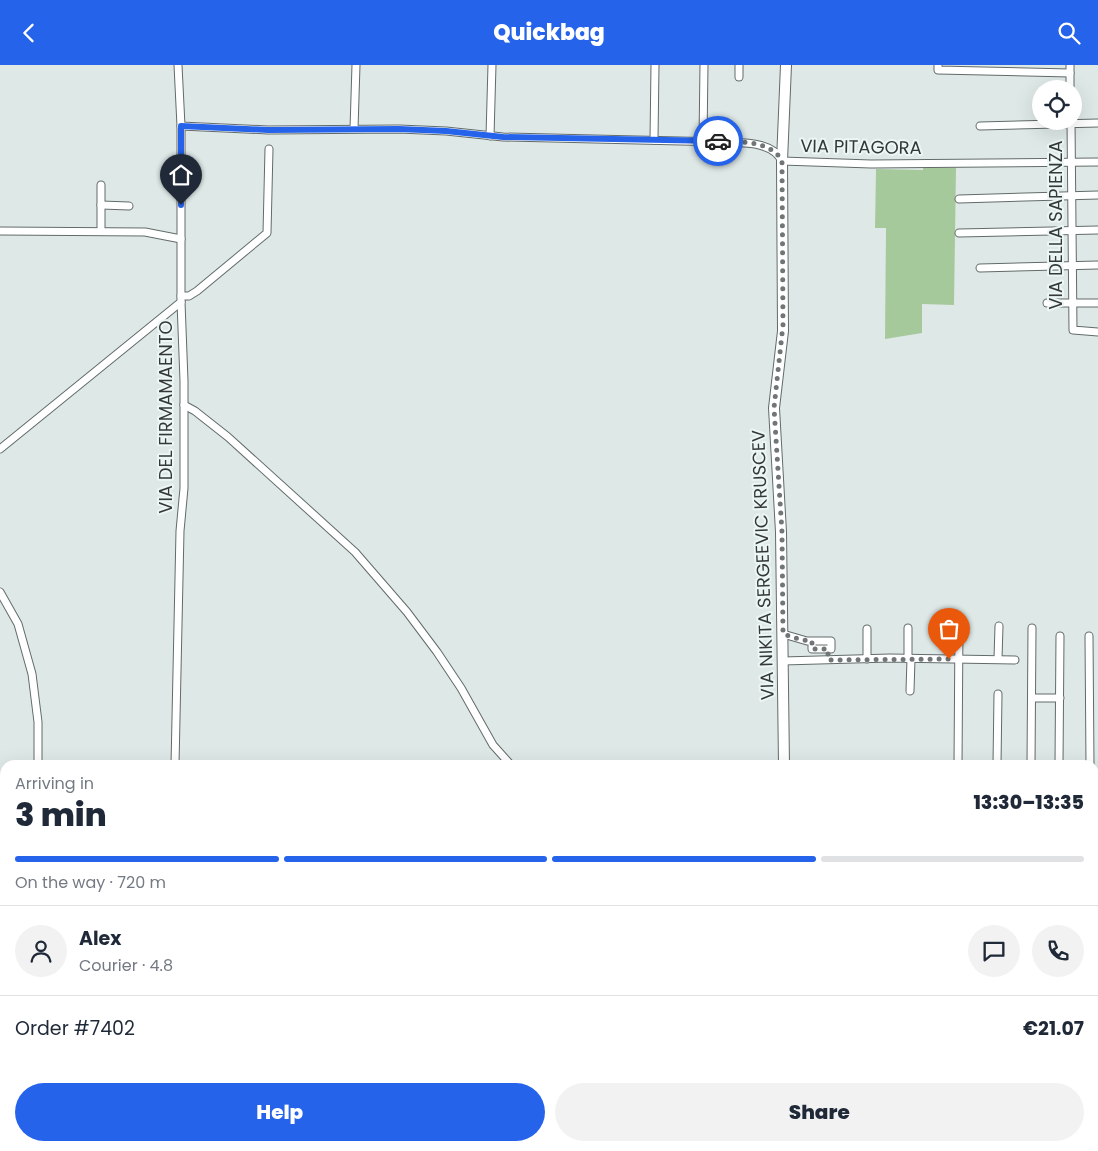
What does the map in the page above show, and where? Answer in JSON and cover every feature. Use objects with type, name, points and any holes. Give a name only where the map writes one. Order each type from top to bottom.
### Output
[{"type":"main road","name":"VIA NIKITA SERGEEVIC KRUSCEV","points":[[784,760],[782,532],[774,408],[783,325],[782,161],[786,65]]},
{"type":"street","name":"VIA DEL FIRMAMAENTO","points":[[173,65],[180,99]]},
{"type":"street","name":"VIA DEL FIRMAMAENTO","points":[[175,760],[180,531],[184,488],[181,126],[178,65]]},
{"type":"street","points":[[354,129],[356,65]]},
{"type":"street","points":[[490,136],[492,65]]},
{"type":"street","points":[[654,140],[655,65]]},
{"type":"street","points":[[703,141],[704,65]]},
{"type":"street","points":[[739,65],[739,77]]},
{"type":"street","points":[[938,68],[1070,69]]},
{"type":"street","points":[[1082,123],[1098,123]]},
{"type":"street","points":[[980,126],[1032,124]]},
{"type":"street","name":"VIA PITAGORA","points":[[181,126],[268,130],[446,131],[490,136],[703,141],[752,144],[770,149],[779,155],[782,161],[871,163],[1098,162]]},
{"type":"street","name":"VIA DELLA SAPIENZA","points":[[1071,130],[1072,330],[1098,332]]},
{"type":"street","points":[[0,449],[181,299],[197,291],[268,233],[269,149]]},
{"type":"street","points":[[101,185],[101,231]]},
{"type":"street","points":[[959,199],[1098,195]]},
{"type":"street","points":[[101,205],[129,206]]},
{"type":"street","points":[[959,233],[1098,230]]},
{"type":"street","points":[[0,231],[101,231],[145,233],[181,239]]},
{"type":"street","points":[[980,268],[1098,265]]},
{"type":"street","points":[[1047,303],[1098,303]]},
{"type":"street","points":[[184,405],[195,411],[228,437],[355,553],[406,612],[437,652],[461,688],[493,745],[506,760]]},
{"type":"street","points":[[0,592],[18,624],[32,674],[38,722],[38,760]]},
{"type":"street","points":[[958,760],[959,626]]},
{"type":"street","points":[[998,659],[999,626]]},
{"type":"street","points":[[908,628],[910,691]]},
{"type":"street","points":[[1031,760],[1032,628]]},
{"type":"street","points":[[867,629],[867,659]]},
{"type":"street","points":[[783,634],[812,641],[812,649],[828,649],[828,660]]},
{"type":"street","points":[[1059,760],[1060,636]]},
{"type":"street","points":[[1089,636],[1090,760]]},
{"type":"street","points":[[1089,652],[1098,651]]},
{"type":"street","points":[[783,661],[867,659],[1016,660]]},
{"type":"street","points":[[1089,691],[1098,691]]},
{"type":"street","points":[[997,760],[998,695]]},
{"type":"street","points":[[1032,698],[1060,698]]},
{"type":"green space","points":[[923,168],[956,168],[954,305],[922,304],[922,333],[885,339],[886,228],[875,228],[876,169],[923,170]]},
{"type":"way so far","points":[[718,141],[752,144],[770,149],[779,155],[782,161],[783,331],[774,408],[782,532],[783,634],[812,641],[812,649],[828,649],[828,660],[949,659]]},
{"type":"route","points":[[181,205],[181,126],[268,130],[399,129],[446,131],[503,137],[718,141]]}]
